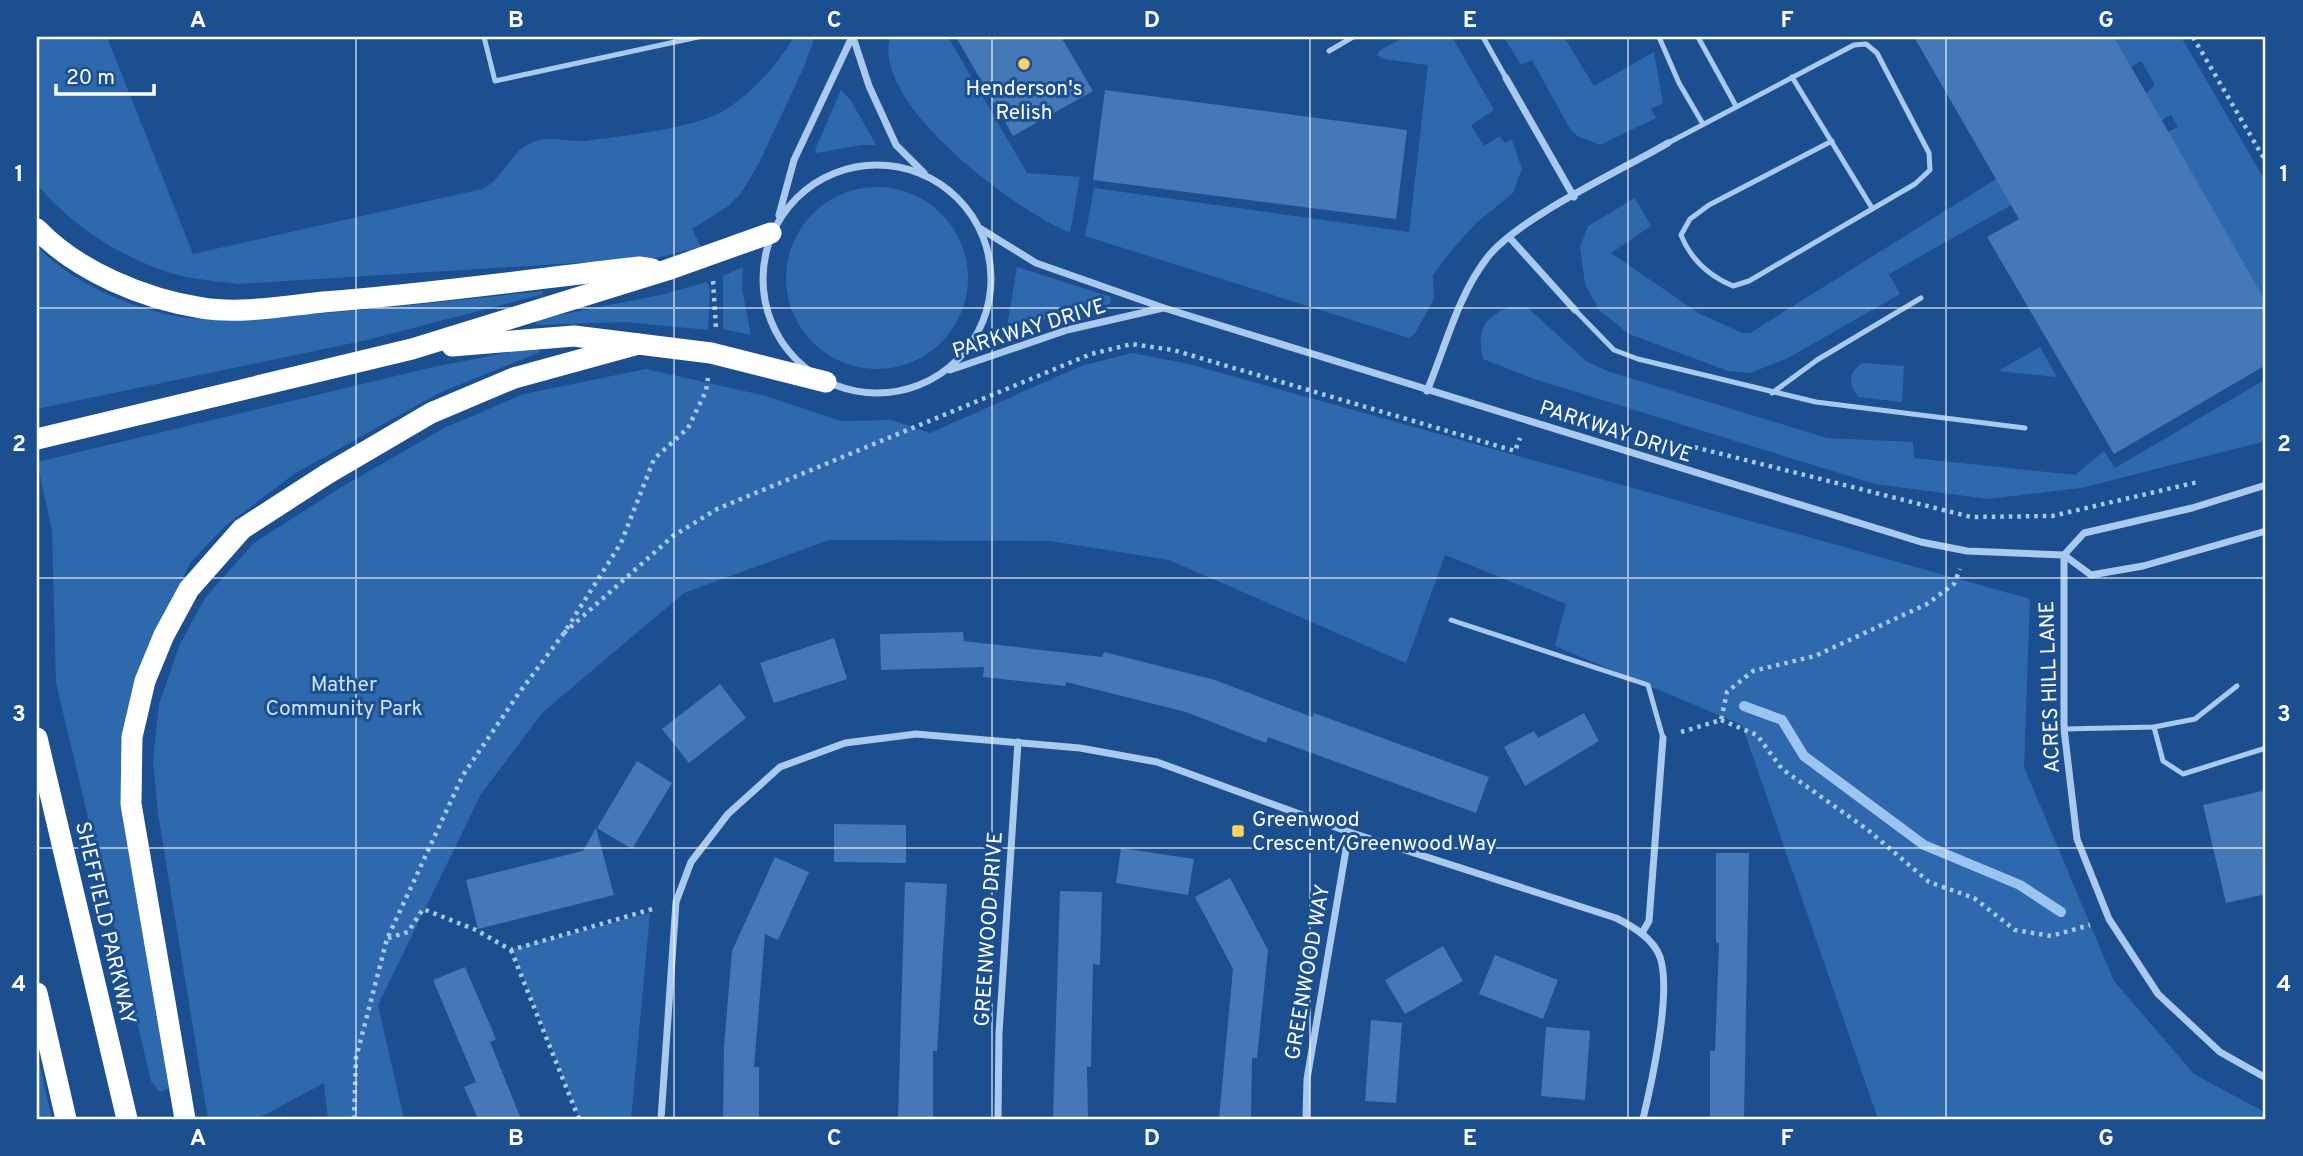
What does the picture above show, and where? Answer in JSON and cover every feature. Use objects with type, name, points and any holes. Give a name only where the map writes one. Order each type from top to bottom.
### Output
[{"type":"highway","points":[[37,439],[412,349],[703,258],[775,226]]},
{"type":"highway","points":[[37,229],[54,247],[98,273],[149,293],[202,308],[251,308],[362,299],[639,267],[667,270]]},
{"type":"highway","points":[[412,349],[574,336],[711,353],[826,383]]},
{"type":"highway","points":[[185,1119],[131,804],[132,737],[145,681],[164,635],[189,589],[242,530],[327,474],[431,413],[514,378],[638,344]]},
{"type":"highway","name":"SHEFFIELD PARKWAY","points":[[37,738],[127,1119]]},
{"type":"highway","points":[[37,993],[66,1119]]},
{"type":"street","points":[[852,37],[869,86],[896,145],[926,175],[960,200],[981,229],[992,272],[990,303],[971,347],[946,372],[910,390],[876,394],[850,391],[826,383],[794,359],[771,326],[763,297],[762,268],[794,160],[852,37]]},
{"type":"street","points":[[1506,78],[1574,197]]},
{"type":"street","points":[[1427,391],[1471,284],[1487,257],[1510,237],[1668,143]]},
{"type":"street","points":[[775,226],[797,196],[822,177],[864,164],[895,165],[926,175]]},
{"type":"street","name":"PARKWAY DRIVE","points":[[981,229],[1036,263],[1164,308],[1855,524],[1967,551],[2064,555]]},
{"type":"street","points":[[1510,237],[1575,310]]},
{"type":"street","name":"PARKWAY DRIVE","points":[[946,372],[1067,330],[1164,308]]},
{"type":"street","points":[[2266,485],[2192,508],[2084,533],[2064,555],[2091,575],[2143,566],[2266,531]]},
{"type":"street","name":"ACRES HILL LANE","points":[[2064,555],[2064,729],[2077,839],[2109,919],[2158,995],[2220,1052],[2266,1078]]},
{"type":"street","points":[[661,1119],[676,902],[691,862],[720,824],[780,767],[845,743],[916,734],[1080,748],[1157,762],[1349,832],[1616,918],[1642,933],[1660,956],[1663,1005],[1643,1119]]},
{"type":"street","points":[[1642,933],[1649,921],[1663,738]]},
{"type":"street","name":"GREENWOOD DRIVE","points":[[998,1119],[999,1033],[1018,741]]},
{"type":"street","name":"GREENWOOD WAY","points":[[1306,1119],[1307,1079],[1349,832]]},
{"type":"lane","points":[[484,37],[495,81],[698,37]]},
{"type":"lane","points":[[1329,51],[1353,37]]},
{"type":"lane","points":[[1483,37],[1506,78]]},
{"type":"lane","points":[[1658,37],[1679,83],[1703,124]]},
{"type":"lane","points":[[1698,37],[1736,106]]},
{"type":"lane","points":[[1668,143],[1854,45],[1866,44],[1877,53],[1929,153],[1930,170],[1914,184],[1749,281],[1733,286],[1717,279],[1689,255],[1681,235],[1690,219],[1709,205],[1832,141]]},
{"type":"lane","points":[[1793,77],[1872,208]]},
{"type":"lane","points":[[1772,393],[1817,360],[1921,298]]},
{"type":"lane","points":[[1575,310],[1614,350],[1638,359],[1816,402],[2025,428]]},
{"type":"lane","points":[[1451,620],[1648,685],[1663,738]]},
{"type":"lane","points":[[2064,729],[2154,727],[2196,719],[2237,686]]},
{"type":"lane","points":[[2154,727],[2162,761],[2183,774],[2266,748]]},
{"type":"path","points":[[2193,37],[2266,162]]},
{"type":"path","points":[[354,1119],[356,1058],[387,939],[463,775],[519,692],[564,633],[621,543],[654,459],[688,428],[706,391],[716,330],[714,283],[703,258]]},
{"type":"path","points":[[564,633],[673,536],[717,509],[1091,354],[1132,344],[1173,350],[1516,451]]},
{"type":"path","points":[[1667,440],[1971,517],[2052,516],[2212,479]]},
{"type":"path","points":[[1721,720],[1727,692],[1754,671],[1815,656],[1927,604],[1954,584],[1967,551]]},
{"type":"path","points":[[1663,738],[1721,720],[1757,736],[1782,769],[1868,830],[1929,883],[1974,898],[2015,930],[2051,936],[2109,919]]},
{"type":"path","points":[[511,950],[676,902]]},
{"type":"path","points":[[387,939],[408,932],[423,909],[476,930],[511,950],[579,1119]]},
{"type":"green space","points":[[37,37],[107,37],[193,254],[482,189],[496,178],[520,150],[536,141],[584,141],[617,137],[677,127],[712,117],[754,87],[794,37],[815,37],[758,165],[741,193],[727,207],[692,229],[701,247],[656,258],[238,284],[178,275],[119,251],[67,215],[37,185]]},
{"type":"green space","points":[[890,37],[948,37],[1027,173],[1080,177],[1070,233],[1046,221],[984,179],[924,123],[903,93],[890,64]]},
{"type":"green space","points":[[1405,37],[1452,37],[1494,110],[1471,125],[1484,146],[1500,136],[1505,143],[1512,140],[1522,169],[1513,193],[1475,224],[1433,275],[1434,299],[1415,333],[1409,338],[1085,236],[1094,188],[1409,232],[1428,65],[1383,59],[1377,55],[1380,50]]},
{"type":"green space","points":[[1504,37],[1564,37],[1594,86],[1654,52],[1663,103],[1651,109],[1656,118],[1600,145],[1577,136],[1570,129],[1532,60],[1521,65]]},
{"type":"green space","points":[[2114,37],[2181,37],[2266,182],[2266,302],[2167,132],[2178,127],[2171,115],[1889,274],[1900,294],[1788,358],[1750,373],[1728,371],[1629,334],[1599,310],[1585,284],[1580,247],[1588,226],[1635,198],[1651,226],[1611,253],[1700,314],[1743,333],[1750,333],[1996,179],[2146,93],[2155,85],[2141,61],[2131,67]]},
{"type":"green space","points":[[841,90],[850,99],[876,145],[817,153],[815,150]]},
{"type":"green space","points":[[877,187],[912,194],[928,202],[941,214],[953,227],[961,243],[968,278],[961,313],[953,329],[941,342],[928,354],[912,362],[877,369],[842,362],[826,354],[813,342],[801,329],[793,313],[786,278],[793,243],[801,227],[813,214],[826,202],[842,194]]},
{"type":"green space","points":[[37,246],[71,274],[113,297],[159,312],[203,319],[263,318],[542,291],[543,294],[367,340],[37,409]]},
{"type":"green space","points":[[743,267],[742,289],[751,335],[723,329],[723,276]]},
{"type":"green space","points":[[1017,267],[1111,297],[1110,304],[1007,328]]},
{"type":"green space","points":[[707,282],[710,290],[708,330],[626,322],[535,325],[539,319],[665,294]]},
{"type":"green space","points":[[1511,307],[1527,307],[1586,361],[1607,371],[1827,438],[1913,442],[1914,458],[2075,475],[2104,451],[2115,468],[2266,379],[2266,441],[2081,488],[1988,499],[1875,484],[1534,379],[1483,359],[1481,340],[1484,326],[1494,315]]},
{"type":"green space","points":[[536,347],[540,352],[439,393],[294,474],[225,526],[190,563],[170,605],[129,717],[172,1087],[160,1092],[151,1081],[56,683],[52,531],[37,462],[433,367]]},
{"type":"green space","points":[[2040,347],[2057,377],[1998,371]]},
{"type":"green space","name":"Mather Community Park","points":[[1132,353],[1189,364],[2030,599],[2024,767],[2114,981],[2194,1074],[2266,1113],[2266,1119],[1878,1119],[1742,725],[1555,646],[1566,604],[1445,555],[1406,663],[1169,560],[1050,541],[829,540],[684,593],[543,712],[481,794],[378,1005],[404,1119],[328,1119],[324,1083],[257,1119],[208,1119],[158,814],[153,760],[159,704],[180,644],[205,598],[254,543],[340,488],[446,427],[524,394],[646,369],[766,396],[841,421],[892,420],[930,433],[1081,366]]},
{"type":"green space","points":[[1862,363],[1904,366],[1902,402],[1858,397],[1852,387],[1851,378]]},
{"type":"green space","points":[[650,913],[631,1119],[580,1119],[512,949]]},
{"type":"green space","points":[[37,1053],[52,1119],[37,1119]]},
{"type":"building","name":"Henderson's Relish","points":[[956,37],[1061,37],[1093,91],[1013,136]]},
{"type":"building","points":[[1914,37],[2114,37],[2266,302],[2266,365],[2114,454],[1987,237],[2019,219]]},
{"type":"building","points":[[1105,90],[1407,130],[1396,219],[1093,180]]},
{"type":"building","points":[[963,632],[964,641],[1102,657],[1104,652],[1215,680],[1312,717],[1314,713],[1489,777],[1476,813],[1268,737],[1266,743],[1186,712],[1066,682],[1065,686],[983,677],[984,667],[881,670],[880,634]]},
{"type":"building","points":[[834,638],[847,679],[774,703],[760,663]]},
{"type":"building","points":[[720,684],[746,718],[689,763],[662,729]]},
{"type":"building","points":[[1584,713],[1599,741],[1525,786],[1504,747],[1534,731],[1538,738]]},
{"type":"building","points":[[637,761],[672,783],[632,849],[597,828]]},
{"type":"building","points":[[2266,790],[2266,894],[2226,903],[2203,805]]},
{"type":"building","points":[[834,824],[906,825],[906,863],[834,862]]},
{"type":"building","points":[[596,828],[614,895],[478,929],[466,880],[583,851]]},
{"type":"building","points":[[1121,848],[1194,859],[1188,895],[1116,883]]},
{"type":"building","points":[[1716,853],[1749,853],[1744,1119],[1710,1119],[1710,1051],[1715,1051],[1719,943],[1716,943]]},
{"type":"building","points":[[775,857],[809,872],[778,940],[765,934],[754,1067],[759,1067],[759,1119],[723,1119],[724,1047],[732,951]]},
{"type":"building","points":[[1230,878],[1268,950],[1257,1058],[1252,1058],[1251,1119],[1219,1119],[1233,969],[1195,897]]},
{"type":"building","points":[[905,882],[947,884],[937,1051],[933,1051],[933,1119],[898,1119]]},
{"type":"building","points":[[1060,891],[1102,892],[1100,965],[1093,964],[1091,1067],[1087,1067],[1088,1119],[1053,1119]]},
{"type":"building","points":[[1443,946],[1463,981],[1405,1014],[1385,980]]},
{"type":"building","points":[[1495,955],[1558,980],[1543,1019],[1479,994]]},
{"type":"building","points":[[465,967],[496,1039],[490,1042],[521,1119],[478,1119],[464,1087],[476,1082],[433,980]]},
{"type":"building","points":[[1371,1020],[1402,1023],[1396,1103],[1365,1101]]},
{"type":"building","points":[[1546,1027],[1590,1031],[1585,1100],[1541,1096]]},
{"type":"waterway","points":[[1744,706],[1782,720],[1804,756],[1924,845],[2020,885],[2061,912]]},
{"type":"place","name":"Henderson's Relish","points":[[1024,64]]},
{"type":"place","name":"Greenwood Crescent/Greenwood Way","points":[[1238,831]]}]
